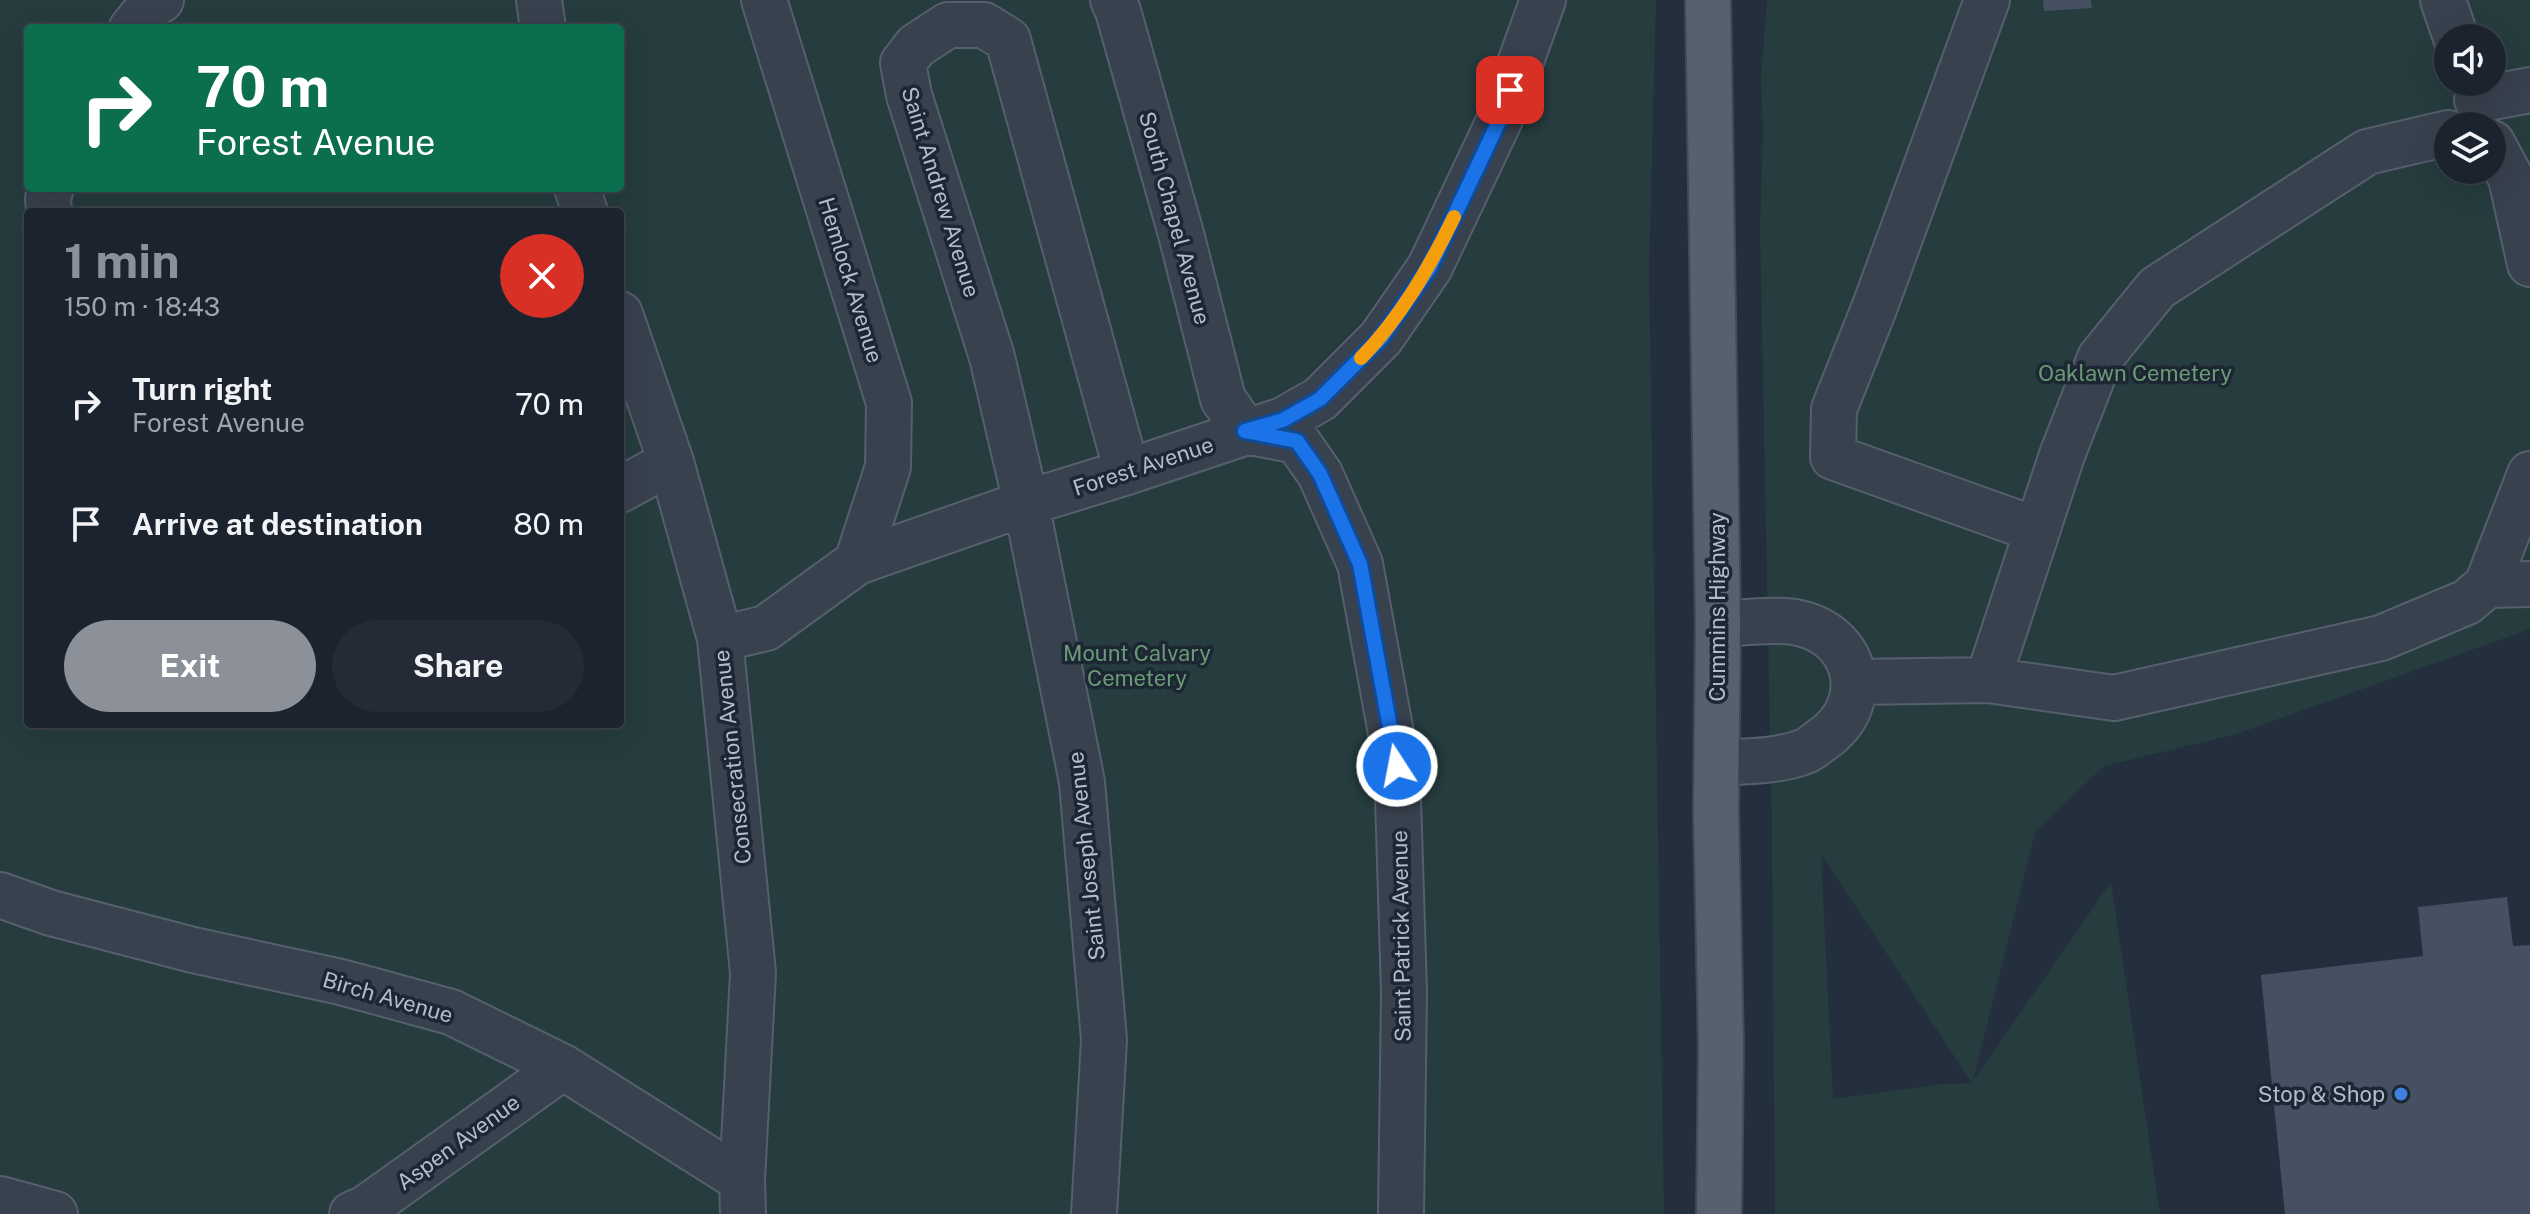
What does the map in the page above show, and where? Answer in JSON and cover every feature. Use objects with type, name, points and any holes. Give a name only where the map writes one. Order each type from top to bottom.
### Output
[{"type":"main road","name":"Cummins Highway","points":[[1708,0],[1718,624],[1719,1214]]},
{"type":"lane","points":[[135,24],[151,5],[161,0]]},
{"type":"lane","points":[[539,0],[542,24]]},
{"type":"lane","name":"Hemlock Avenue","points":[[764,0],[889,403],[888,467],[857,562]]},
{"type":"lane","name":"South Chapel Avenue","points":[[1113,0],[1181,234],[1223,399],[1245,431]]},
{"type":"lane","name":"Forest Avenue","points":[[720,639],[766,628],[857,562],[1026,503],[1283,420],[1320,399],[1381,338],[1430,267],[1500,119],[1543,0]]},
{"type":"lane","points":[[1987,0],[1834,409],[1833,457],[2037,530]]},
{"type":"lane","points":[[2443,0],[2451,24]]},
{"type":"lane","name":"Saint Andrew Avenue","points":[[1026,503],[992,357],[909,95],[903,63],[916,46],[948,25],[984,25],[1008,40],[1127,472]]},
{"type":"lane","points":[[2488,112],[2530,90]]},
{"type":"lane","points":[[1988,680],[2062,455],[2100,358],[2157,288],[2367,152],[2434,132]]},
{"type":"lane","points":[[2506,170],[2511,178],[2530,264]]},
{"type":"lane","name":"Consecration Avenue","points":[[624,326],[671,462],[720,639],[753,973],[742,1197]]},
{"type":"lane","name":"Saint Patrick Avenue","points":[[1245,431],[1297,441],[1320,474],[1360,564],[1397,766],[1404,992],[1401,1214]]},
{"type":"lane","points":[[624,488],[671,462]]},
{"type":"lane","points":[[1856,682],[1988,680],[2114,698],[2381,638],[2467,602],[2487,585],[2530,474]]},
{"type":"lane","name":"Saint Joseph Avenue","points":[[1026,503],[1082,782],[1104,1040],[1094,1214]]},
{"type":"lane","points":[[2487,585],[2530,584]]},
{"type":"lane","points":[[1717,763],[1762,761],[1804,752],[1831,733],[1850,709],[1856,682],[1848,657],[1824,634],[1799,623],[1718,624]]},
{"type":"lane","name":"Birch Avenue","points":[[0,895],[51,913],[193,950],[341,982],[451,1012],[563,1067],[742,1197]]},
{"type":"lane","name":"Aspen Avenue","points":[[352,1214],[366,1208],[563,1067]]},
{"type":"lane","points":[[0,1199],[55,1214]]},
{"type":"green space","name":"Mount Calvary Cemetery","points":[[0,0],[1656,0],[1649,270],[1664,1214],[0,1214]]},
{"type":"green space","name":"Oaklawn Cemetery","points":[[1767,0],[2530,0],[2530,629],[2236,734],[2104,766],[2035,832],[1973,1081],[2111,882],[2160,1214],[1775,1214],[1772,837],[1760,227],[1761,77]],"holes":[[[1821,854],[1972,1083],[1833,1099]]]},
{"type":"building","points":[[2043,0],[2091,0],[2092,8],[2044,11]]},
{"type":"building","name":"Stop & Shop","points":[[2507,897],[2513,946],[2530,945],[2530,1214],[2285,1214],[2261,975],[2423,956],[2418,907]]},
{"type":"slow traffic","points":[[1361,358],[1381,338],[1430,267],[1454,217]]},
{"type":"place","name":"Stop & Shop","points":[[2401,1094]]},
{"type":"route","points":[[1397,766],[1360,564],[1320,474],[1297,441],[1245,431],[1283,420],[1320,399],[1381,338],[1430,267],[1500,119],[1510,90]]}]
